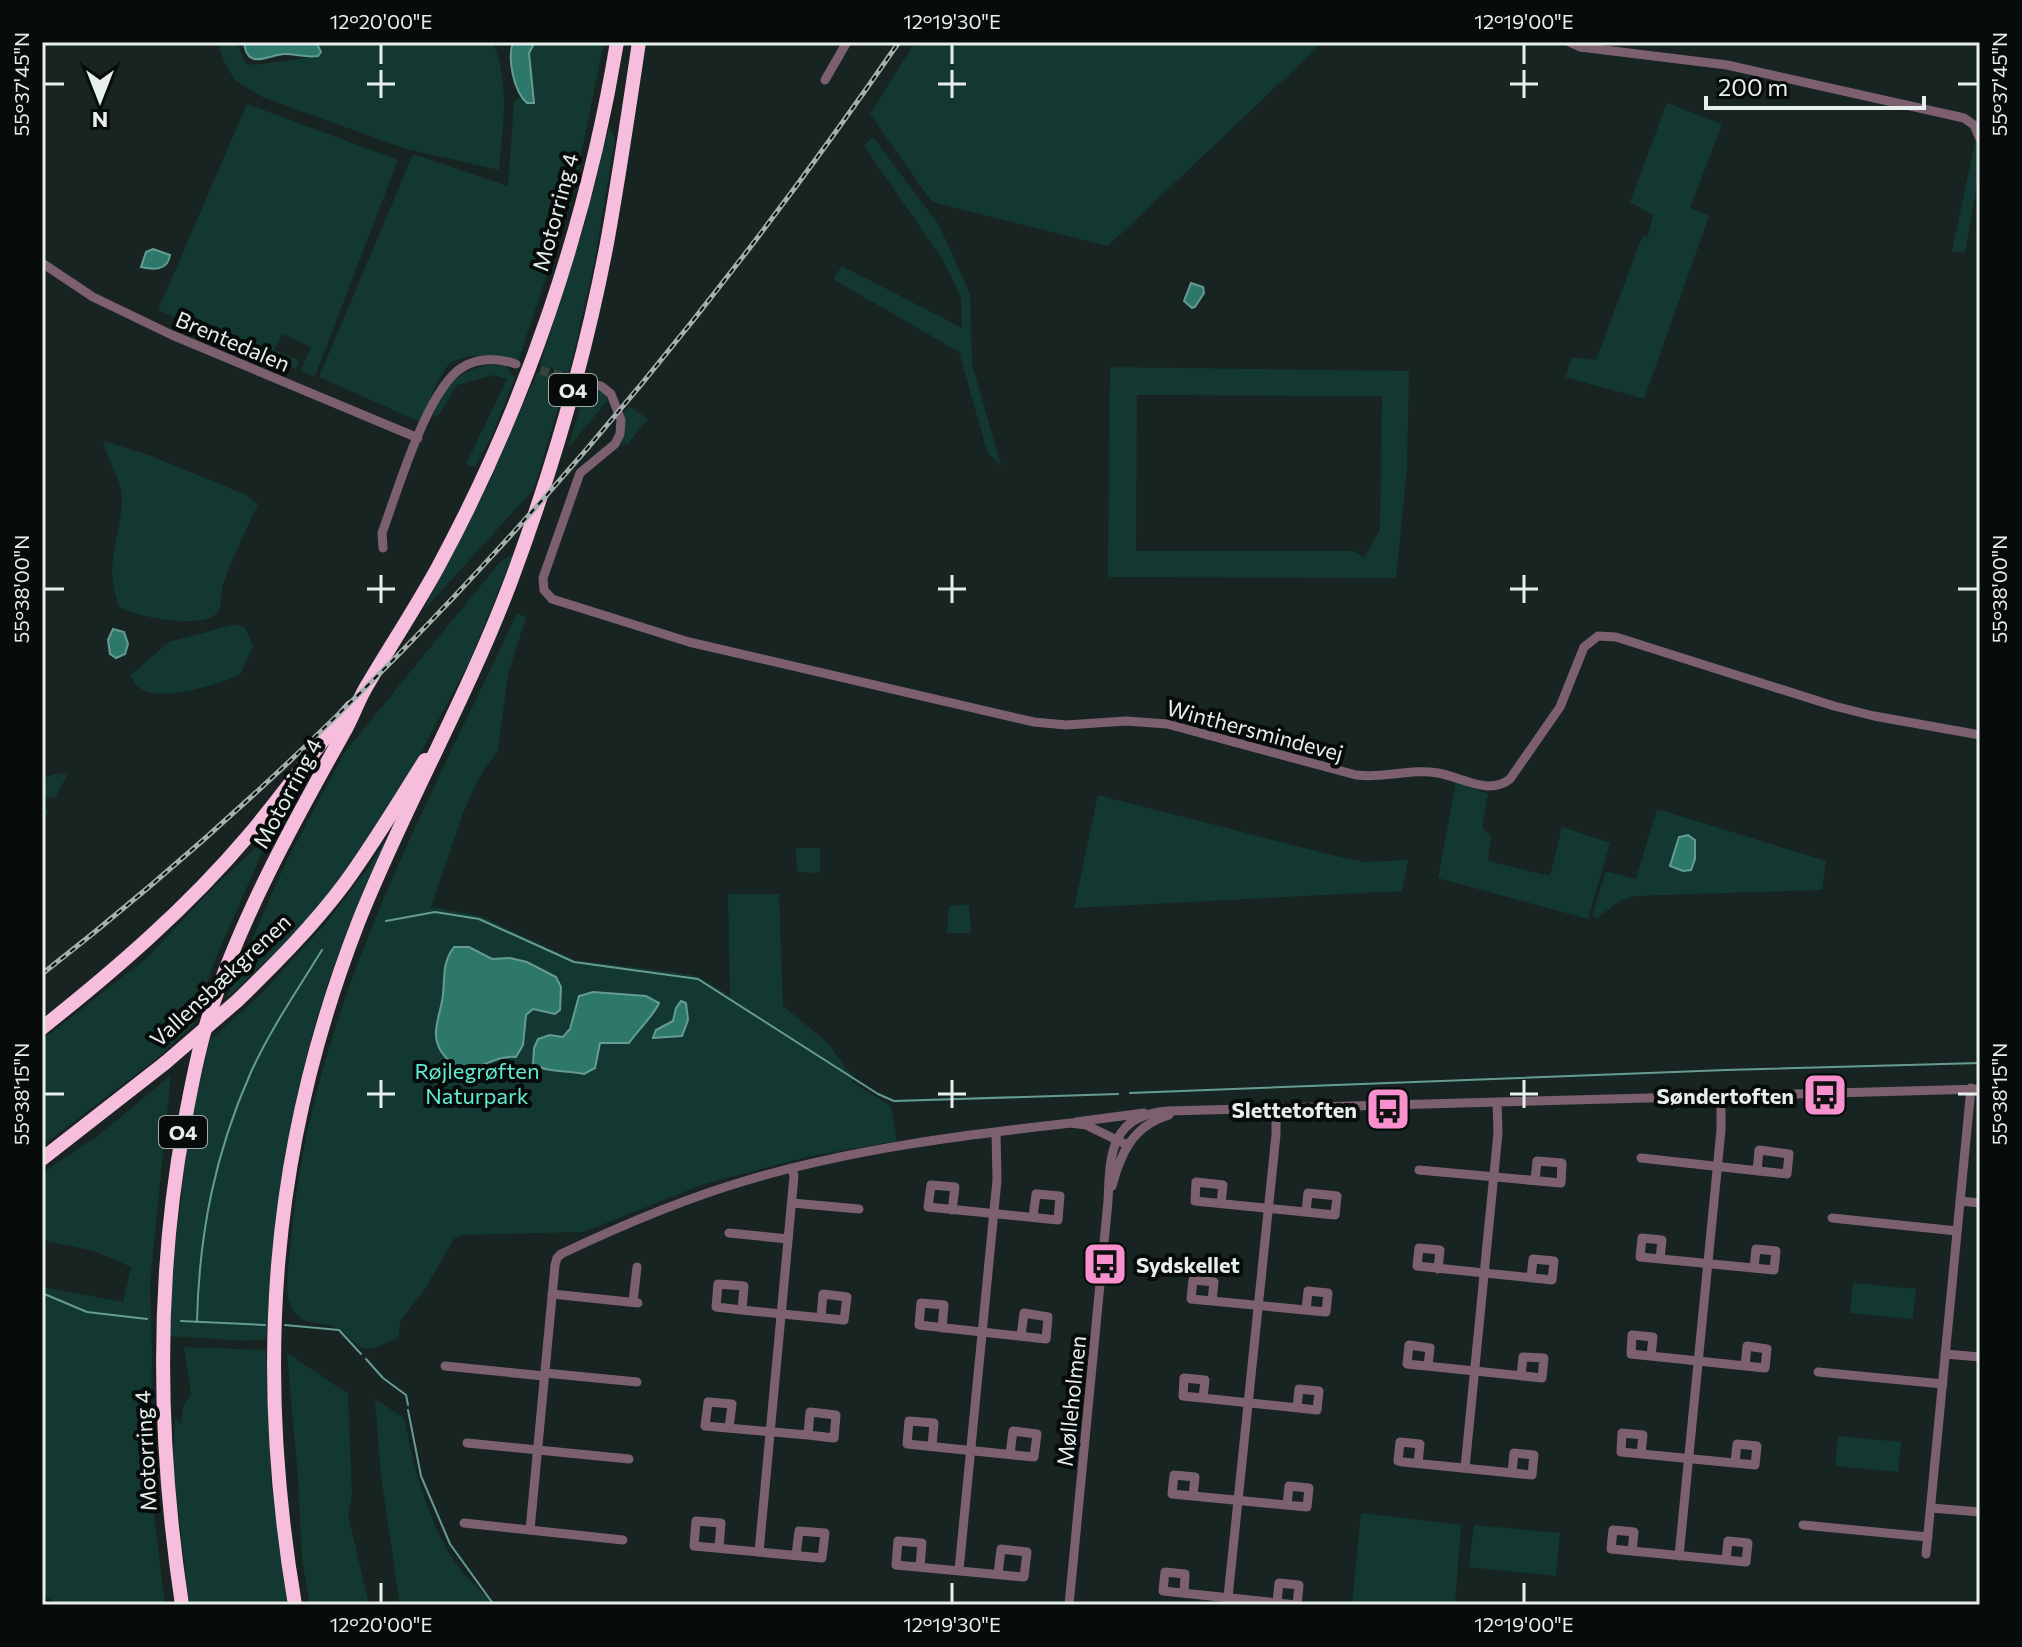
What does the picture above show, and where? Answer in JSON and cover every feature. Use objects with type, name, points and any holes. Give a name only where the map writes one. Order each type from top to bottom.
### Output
[{"type":"highway","name":"Motorring 4","points":[[182,1605],[167,1474],[163,1348],[166,1271],[171,1212],[194,1075],[208,1019],[243,928],[276,859],[348,727],[362,695],[444,555],[505,428],[533,356],[581,206],[617,42]]},
{"type":"highway","name":"O4","points":[[295,1605],[277,1477],[272,1374],[277,1265],[290,1166],[313,1061],[343,963],[375,884],[510,582],[557,449],[582,358],[607,245],[639,42]]},
{"type":"highway","points":[[42,1028],[124,961],[205,883],[248,837],[362,695]]},
{"type":"highway","name":"Vallensbækgrenen","points":[[42,1159],[165,1063],[279,960],[343,885],[374,842],[449,722]]},
{"type":"street","points":[[825,80],[847,42]]},
{"type":"street","points":[[1569,42],[1580,47],[1727,65],[1964,118],[1974,125],[1980,139]]},
{"type":"street","name":"Brentedalen","points":[[42,263],[93,297],[158,328],[418,438]]},
{"type":"street","points":[[383,548],[382,533],[439,392],[460,368],[488,359],[516,364]]},
{"type":"street","name":"Winthersmindevej","points":[[589,383],[601,386],[611,394],[621,420],[620,434],[615,444],[580,473],[543,578],[544,590],[552,599],[689,642],[1034,722],[1066,725],[1148,721],[1356,775],[1386,777],[1426,771],[1487,786],[1503,784],[1510,779],[1555,716],[1579,655],[1598,636],[1616,637],[1834,706],[1980,735]]},
{"type":"street","points":[[530,1530],[557,1258],[643,1216],[718,1189],[792,1168],[874,1150],[1127,1114],[1975,1088],[1960,1201],[1926,1554]]},
{"type":"street","points":[[1679,1556],[1721,1095]]},
{"type":"street","points":[[1465,1468],[1498,1133],[1497,1102]]},
{"type":"street","points":[[1228,1597],[1276,1109]]},
{"type":"street","points":[[1071,1123],[1086,1125],[1127,1145],[1138,1131],[1156,1119],[1187,1112]]},
{"type":"street","points":[[1116,1139],[1129,1123],[1147,1113]]},
{"type":"street","points":[[959,1570],[997,1180],[996,1133]]},
{"type":"street","name":"Mølleholmen","points":[[1069,1605],[1110,1161],[1116,1139]]},
{"type":"street","name":"Mølleholmen","points":[[1108,1201],[1127,1145]]},
{"type":"street","points":[[1641,1158],[1757,1171]]},
{"type":"street","points":[[759,1552],[792,1203],[792,1168]]},
{"type":"street","points":[[1419,1170],[1535,1180]]},
{"type":"street","points":[[1960,1201],[1980,1203]]},
{"type":"street","points":[[792,1203],[859,1209]]},
{"type":"street","points":[[1221,1203],[1306,1212]]},
{"type":"street","points":[[952,1210],[1033,1217]]},
{"type":"street","points":[[1832,1218],[1957,1231]]},
{"type":"street","points":[[729,1233],[788,1239]]},
{"type":"street","points":[[1660,1259],[1754,1268]]},
{"type":"street","points":[[552,1294],[636,1302],[637,1267]]},
{"type":"street","points":[[1438,1269],[1531,1278]]},
{"type":"street","points":[[1212,1301],[1306,1310]]},
{"type":"street","points":[[742,1310],[821,1317]]},
{"type":"street","points":[[942,1328],[1021,1336]]},
{"type":"street","points":[[1945,1354],[1980,1357]]},
{"type":"street","points":[[1651,1356],[1745,1366]]},
{"type":"street","points":[[445,1366],[637,1382]]},
{"type":"street","points":[[1428,1366],[1521,1376]]},
{"type":"street","points":[[1818,1372],[1943,1384]]},
{"type":"street","points":[[1203,1398],[1297,1408]]},
{"type":"street","points":[[729,1428],[808,1435]]},
{"type":"street","points":[[467,1443],[629,1459]]},
{"type":"street","points":[[932,1446],[1010,1454]]},
{"type":"street","points":[[1641,1454],[1735,1463]]},
{"type":"street","points":[[1418,1463],[1512,1473]]},
{"type":"street","points":[[1193,1496],[1287,1505]]},
{"type":"street","points":[[1931,1508],[1980,1512]]},
{"type":"street","points":[[464,1523],[623,1540]]},
{"type":"street","points":[[1803,1525],[1928,1537]]},
{"type":"street","points":[[719,1548],[796,1555]]},
{"type":"street","points":[[1632,1551],[1726,1560]]},
{"type":"street","points":[[920,1567],[998,1574]]},
{"type":"street","points":[[1184,1593],[1277,1602]]},
{"type":"green space","points":[[217,42],[237,42],[245,63],[255,65],[318,56],[319,45],[316,42],[493,42],[503,89],[499,170],[406,149],[262,97],[235,80]]},
{"type":"green space","points":[[535,42],[604,42],[572,199],[519,359],[480,356],[452,363],[438,381],[420,422],[319,377],[413,154],[508,186],[514,102],[519,97],[527,103],[534,102],[529,53]]},
{"type":"green space","points":[[915,42],[1323,42],[1108,246],[932,202],[870,114]]},
{"type":"green space","points":[[1667,103],[1722,124],[1690,208],[1709,216],[1644,399],[1565,377],[1572,357],[1596,360],[1642,237],[1648,235],[1653,215],[1630,202]]},
{"type":"green space","points":[[247,104],[398,160],[315,376],[300,371],[311,347],[282,334],[274,350],[296,359],[299,363],[296,369],[158,310]]},
{"type":"green space","points":[[609,127],[615,139],[594,264],[569,373],[540,365],[587,216]]},
{"type":"green space","points":[[1980,128],[1980,168],[1965,253],[1952,251],[1975,142]]},
{"type":"green space","points":[[873,137],[939,225],[970,294],[972,364],[1001,466],[987,451],[959,352],[833,279],[842,266],[962,328],[961,297],[943,260],[864,146]]},
{"type":"green space","points":[[489,364],[506,366],[515,378],[492,436],[475,467],[466,464],[507,379],[493,375],[457,385],[437,418],[433,415],[454,381],[468,371]]},
{"type":"green space","points":[[1110,367],[1409,371],[1407,468],[1396,578],[1108,577]],"holes":[[[1137,395],[1382,396],[1380,530],[1364,558],[1354,551],[1136,551]]]},
{"type":"green space","points":[[537,373],[566,381],[534,489],[423,611],[487,487]]},
{"type":"green space","points":[[586,386],[603,392],[608,400],[568,448]]},
{"type":"green space","points":[[629,406],[648,419],[628,444],[622,445],[623,413]]},
{"type":"green space","points":[[103,441],[149,455],[246,495],[258,504],[235,554],[216,614],[196,621],[183,621],[153,618],[119,607],[112,565],[122,493]]},
{"type":"green space","points":[[513,555],[469,663],[388,813],[308,923],[226,999],[285,864],[344,753],[500,562]]},
{"type":"green space","name":"Røjlegrøften Naturpark","points":[[517,613],[526,617],[508,674],[498,750],[479,778],[463,813],[431,907],[480,916],[574,960],[687,974],[699,977],[730,996],[728,894],[779,894],[783,1006],[828,1043],[854,1076],[852,1082],[891,1106],[897,1141],[811,1156],[704,1184],[584,1232],[460,1235],[454,1239],[423,1292],[400,1321],[399,1338],[364,1349],[341,1330],[300,1318],[290,1304],[288,1268],[304,1149],[323,1069],[348,990],[378,913],[410,837]]},
{"type":"green space","points":[[236,624],[245,628],[253,646],[240,675],[198,689],[163,694],[137,686],[131,675],[169,642]]},
{"type":"green space","points":[[59,773],[67,775],[55,798],[42,797],[42,778]]},
{"type":"green space","points":[[1456,781],[1488,794],[1482,827],[1491,837],[1488,861],[1550,876],[1562,827],[1610,843],[1588,919],[1438,878]]},
{"type":"green space","points":[[1098,795],[1339,857],[1364,862],[1408,860],[1402,891],[1074,908]]},
{"type":"green space","points":[[42,797],[48,812],[42,820]]},
{"type":"green space","points":[[1657,809],[1826,861],[1822,890],[1635,896],[1621,900],[1597,918],[1592,916],[1605,873],[1636,879]]},
{"type":"green space","points":[[270,834],[215,960],[194,1024],[160,1056],[42,1146],[42,1040],[148,957],[205,896]]},
{"type":"green space","points":[[389,834],[341,946],[298,1090],[280,1189],[267,1339],[247,1341],[170,1336],[172,1274],[189,1129],[210,1040],[260,995],[326,923],[371,864]]},
{"type":"green space","points":[[796,848],[820,848],[820,873],[797,872]]},
{"type":"green space","points":[[969,904],[971,933],[947,933],[949,906]]},
{"type":"green space","points":[[171,1075],[150,1284],[150,1481],[165,1605],[60,1605],[42,1594],[42,1287],[123,1302],[131,1267],[94,1251],[42,1240],[42,1173],[99,1135]]},
{"type":"green space","points":[[1853,1283],[1916,1289],[1913,1319],[1850,1313]]},
{"type":"green space","points":[[184,1347],[266,1350],[271,1482],[288,1605],[189,1605],[173,1462],[175,1417],[181,1425],[183,1406],[191,1394]]},
{"type":"green space","points":[[287,1353],[348,1394],[352,1495],[348,1515],[369,1605],[310,1605],[302,1559]]},
{"type":"green space","points":[[375,1399],[404,1418],[417,1473],[435,1526],[457,1565],[495,1605],[400,1605],[381,1476]]},
{"type":"green space","points":[[1838,1436],[1901,1442],[1898,1472],[1835,1466]]},
{"type":"green space","points":[[1361,1513],[1461,1525],[1455,1605],[1352,1605]]},
{"type":"green space","points":[[1474,1525],[1560,1533],[1556,1576],[1469,1567]]},
{"type":"shaded area","points":[[244,42],[316,42],[321,52],[318,56],[285,54],[254,59],[249,57]]},
{"type":"shaded area","points":[[513,42],[535,42],[529,53],[534,103],[527,103],[522,98],[515,83],[511,66]]},
{"type":"shaded area","points":[[153,249],[170,255],[169,260],[163,267],[155,269],[141,267],[146,252]]},
{"type":"shaded area","points":[[1191,283],[1203,287],[1204,293],[1192,308],[1184,301]]},
{"type":"shaded area","points":[[113,629],[124,632],[128,644],[125,654],[116,658],[110,654],[108,640]]},
{"type":"shaded area","points":[[1688,835],[1695,840],[1695,859],[1691,870],[1683,871],[1670,866],[1679,837]]},
{"type":"shaded area","points":[[454,947],[469,947],[492,959],[510,958],[527,962],[556,977],[561,987],[560,1010],[555,1014],[533,1009],[526,1015],[523,1045],[516,1057],[462,1068],[449,1061],[439,1047],[436,1032],[445,970]]},
{"type":"shaded area","points":[[593,992],[646,996],[659,1003],[629,1043],[600,1043],[595,1068],[584,1074],[533,1065],[538,1039],[550,1035],[563,1037],[570,1029],[579,996]]},
{"type":"shaded area","points":[[681,1001],[686,1003],[688,1020],[682,1036],[653,1038],[656,1030],[673,1021]]},
{"type":"waterway","points":[[386,921],[435,912],[479,919],[574,962],[698,979],[878,1094],[894,1101],[1118,1094]]},
{"type":"waterway","points":[[197,1322],[205,1225],[219,1163],[238,1102],[259,1056],[322,950]]},
{"type":"waterway","points":[[1130,1093],[1980,1063]]},
{"type":"waterway","points":[[42,1293],[87,1312],[147,1319]]},
{"type":"waterway","points":[[181,1321],[265,1325]]},
{"type":"waterway","points":[[285,1325],[339,1330],[361,1354]]},
{"type":"waterway","points":[[366,1359],[383,1378],[406,1395],[408,1405]]},
{"type":"waterway","points":[[408,1410],[421,1476],[450,1544],[494,1605]]},
{"type":"tunnel","points":[[527,367],[579,380]]},
{"type":"railway","points":[[42,974],[165,874],[283,767],[396,656],[506,541],[611,421],[711,297],[807,171],[899,42]]},
{"type":"place","name":"Søndertoften","points":[[1825,1095]]},
{"type":"place","name":"Slettetoften","points":[[1388,1109]]},
{"type":"place","name":"Sydskellet","points":[[1105,1264]]}]
